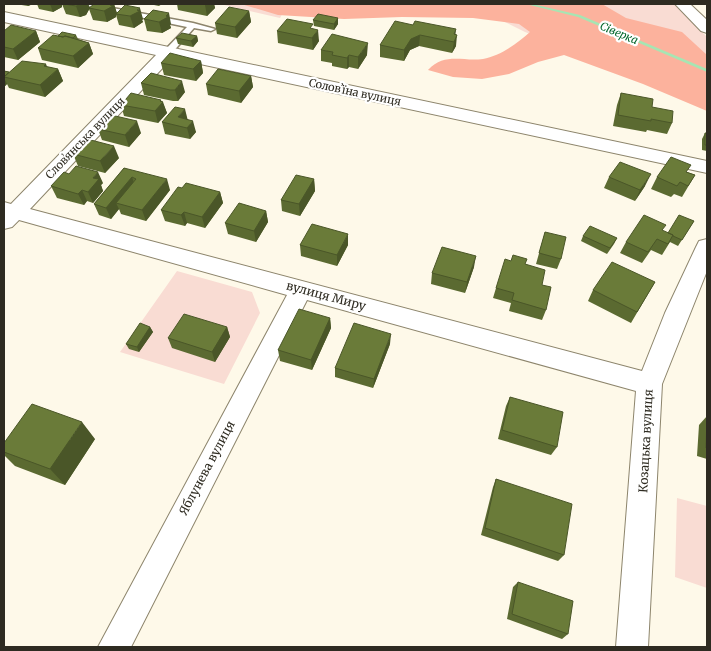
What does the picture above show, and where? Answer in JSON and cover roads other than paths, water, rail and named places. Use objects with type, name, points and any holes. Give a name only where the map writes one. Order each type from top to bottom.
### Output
[{"type":"street","points":[[682,4],[707,28]]},
{"type":"street","name":"Соловʼїна вулиця","points":[[4,18],[707,166]]},
{"type":"street","name":"Словʼянська вулиця","points":[[7,215],[167,53]]},
{"type":"street","name":"вулиця Миру","points":[[7,215],[301,289],[649,384]]},
{"type":"street","name":"Козацька вулиця","points":[[632,647],[649,384],[677,313],[707,247]]},
{"type":"street","name":"Яблунева вулиця","points":[[114,647],[301,289]]},
{"type":"lane","points":[[81,4],[211,28]]},
{"type":"lane","points":[[167,53],[192,25]]},
{"type":"waterway","name":"Сіверка","points":[[528,4],[579,16],[707,71]]}]
